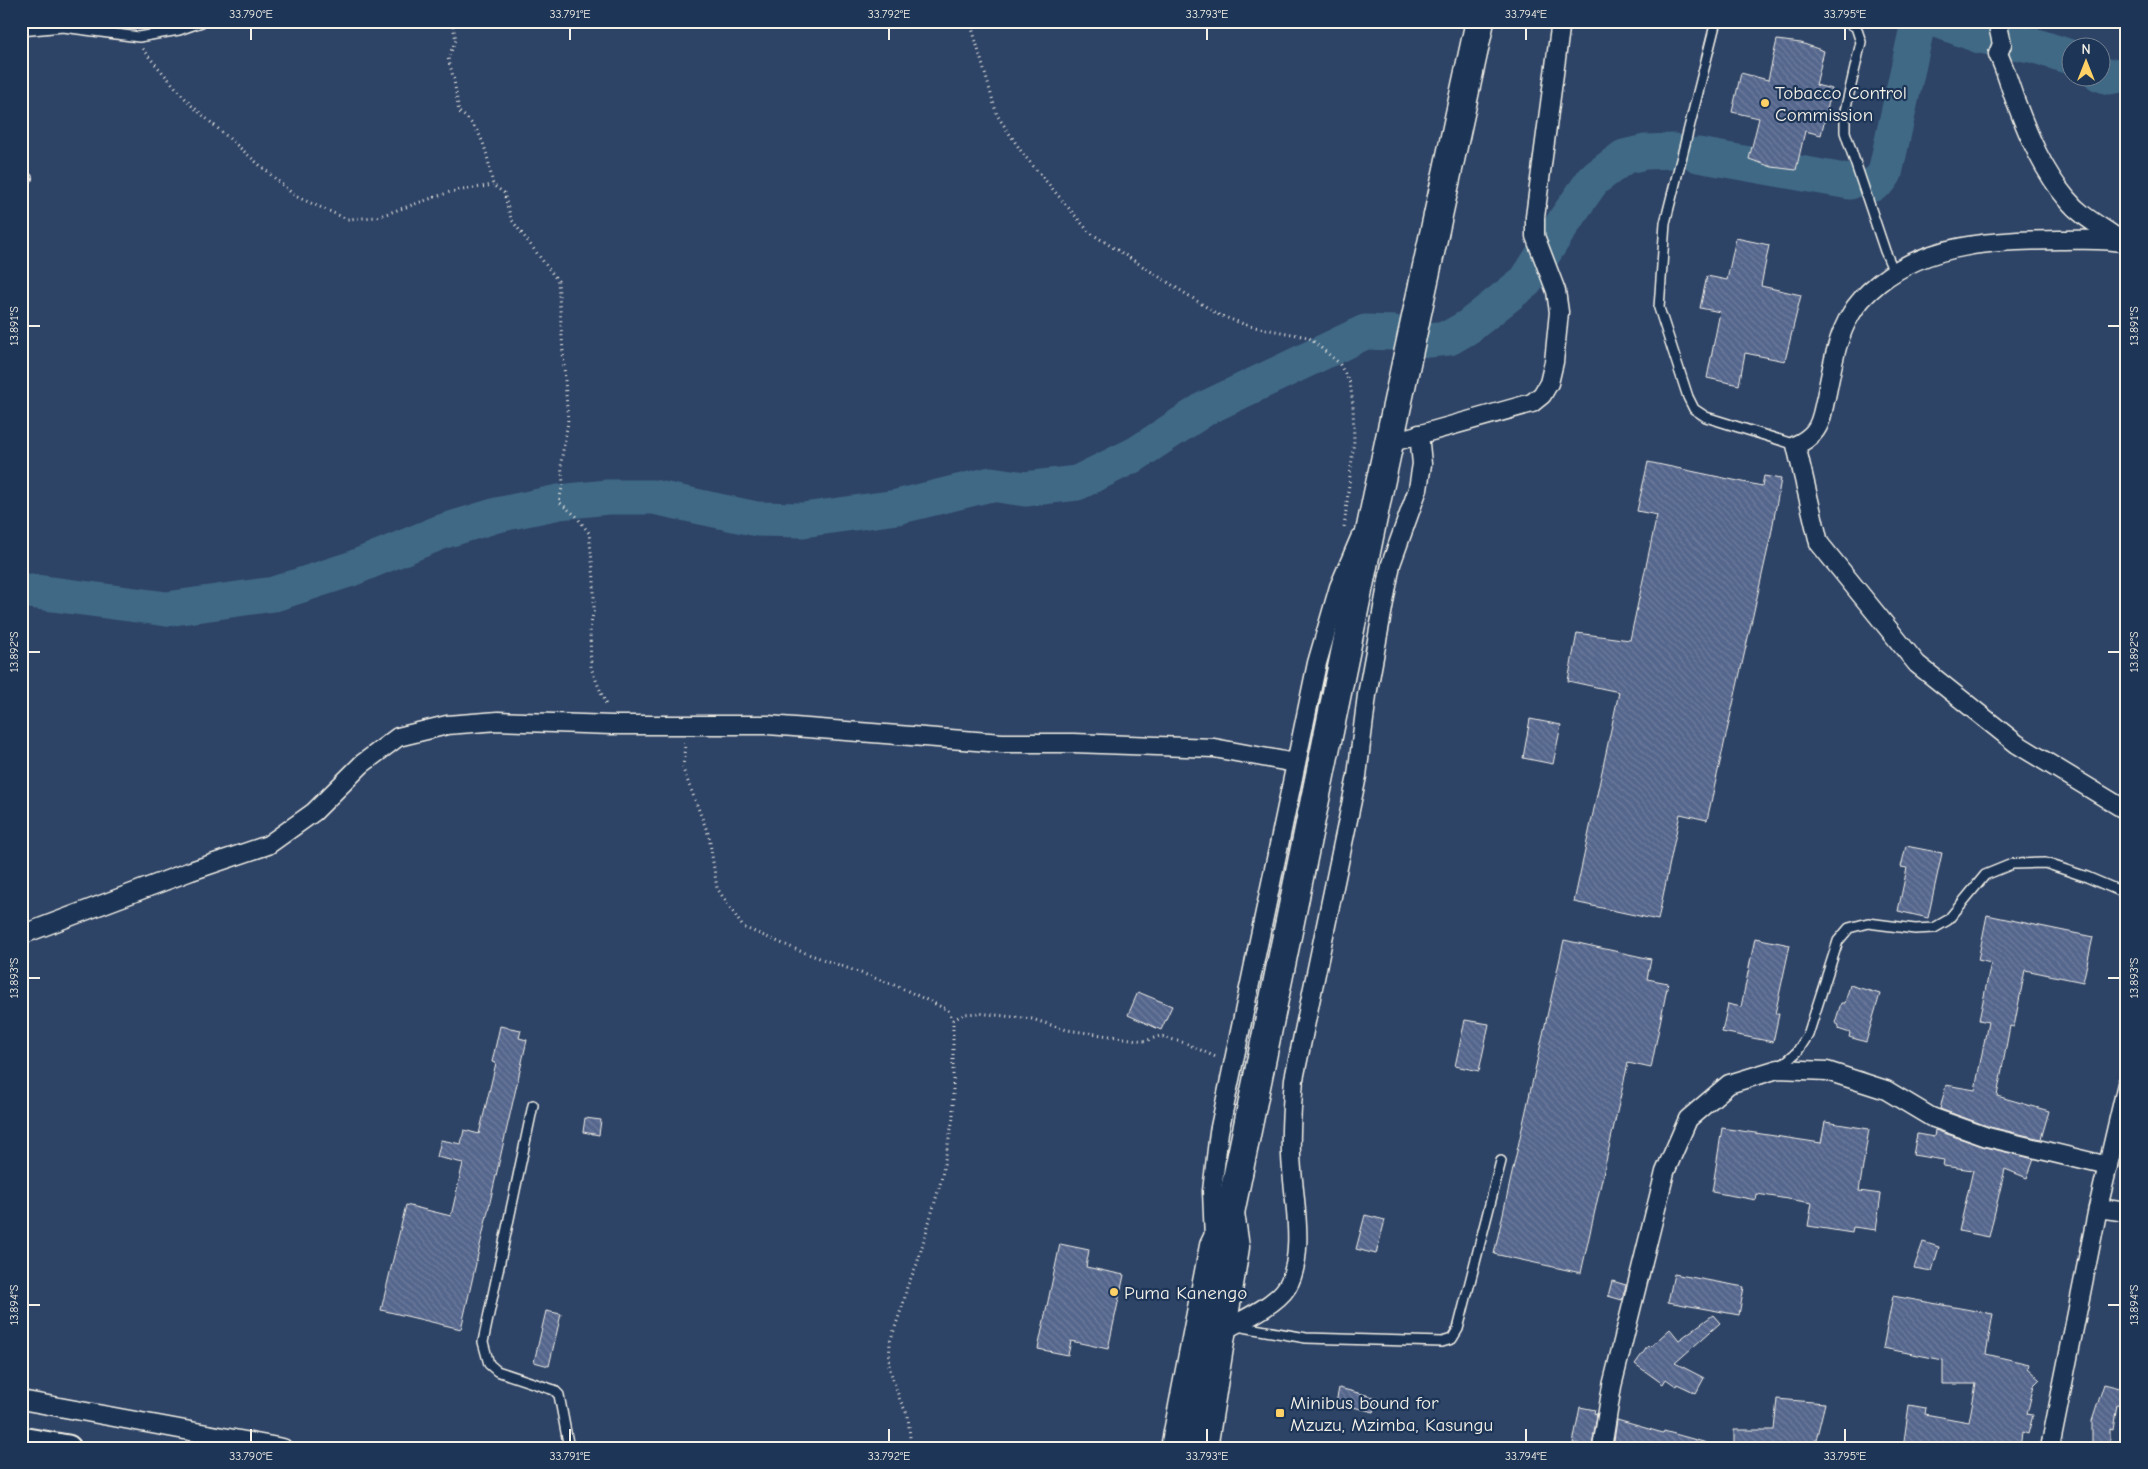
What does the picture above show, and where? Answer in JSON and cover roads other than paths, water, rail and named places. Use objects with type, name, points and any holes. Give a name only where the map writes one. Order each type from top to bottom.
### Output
[{"type":"highway","points":[[1174,1448],[1214,1246],[1230,1213],[1377,498],[1480,21]]},
{"type":"highway","points":[[1202,1448],[1227,1328],[1235,1247],[1230,1213]]},
{"type":"main road","points":[[21,1440],[68,1448]]},
{"type":"street","points":[[1389,443],[1532,403],[1542,395],[1549,383],[1554,362],[1559,312],[1556,291],[1534,236],[1534,217],[1561,21]]},
{"type":"street","points":[[1997,21],[2002,44],[1998,54],[2017,105],[2047,171],[2066,199],[2085,218],[2124,242]]},
{"type":"street","points":[[2124,242],[2012,240],[1982,243],[1943,250],[1894,272],[1864,296],[1850,314],[1835,356],[1820,420],[1815,432],[1806,440],[1796,445],[1819,543],[1917,664],[2017,744],[2127,810]]},
{"type":"street","points":[[1227,1328],[1274,1301],[1288,1286],[1294,1266],[1297,1242],[1291,1156],[1291,1109],[1294,1078],[1357,776],[1367,695],[1391,564],[1418,489],[1422,464],[1420,434]]},
{"type":"street","points":[[1214,1246],[1212,1191],[1219,1132],[1295,763],[1317,663],[1338,587],[1377,498]]},
{"type":"street","points":[[21,935],[190,871],[268,845],[314,812],[362,764],[398,737],[447,725],[498,721],[612,725],[768,725],[1002,742],[1214,748],[1295,763]]},
{"type":"street","points":[[1602,1448],[1612,1386],[1665,1172],[1688,1119],[1729,1084],[1778,1069],[1827,1071],[1886,1090],[1931,1117],[1987,1137],[2108,1166]]},
{"type":"street","points":[[2050,1448],[2098,1208],[2127,1084]]},
{"type":"street","points":[[2098,1208],[2127,1212]]},
{"type":"street","points":[[21,1400],[283,1448]]},
{"type":"lane","points":[[21,31],[63,27],[139,37],[158,35],[204,21]]},
{"type":"lane","points":[[1716,21],[1665,224],[1659,308],[1688,397],[1694,409],[1706,417],[1796,445]]},
{"type":"lane","points":[[1844,21],[1856,27],[1861,42],[1845,111],[1845,132],[1894,272]]},
{"type":"lane","points":[[1778,1069],[1796,1052],[1808,1035],[1838,941],[1849,928],[1868,923],[1915,930],[1934,928],[1948,920],[1984,875],[2012,864],[2045,863],[2087,877],[2127,894]]},
{"type":"lane","points":[[533,1105],[483,1342],[488,1364],[497,1370],[554,1390],[559,1395],[569,1448]]},
{"type":"lane","points":[[1227,1328],[1306,1338],[1442,1342],[1452,1339],[1458,1330],[1501,1161]]},
{"type":"waterway","points":[[1874,184],[1885,173],[1918,23],[1929,21]]},
{"type":"waterway","points":[[1940,21],[1980,36],[2036,46],[2060,54]]},
{"type":"waterway","points":[[2110,77],[2127,74]]},
{"type":"waterway","points":[[1429,340],[1449,338],[1468,327],[1526,281],[1593,180],[1624,157],[1645,152],[1674,151]]},
{"type":"waterway","points":[[1698,155],[1850,182]]},
{"type":"waterway","points":[[21,590],[167,609],[274,594],[351,569],[441,532],[497,515],[559,502],[608,497],[653,497],[757,519],[803,520],[897,507],[991,484],[1025,489],[1077,483],[1136,454],[1206,408],[1365,332],[1394,333]]},
{"type":"place","name":"Tobacco Control Commission","points":[[1765,103]]},
{"type":"place","name":"Puma Kanengo","points":[[1114,1292]]},
{"type":"place","name":"Minibus bound for Mzuzu, Mzimba, Kasungu","points":[[1280,1413]]}]
